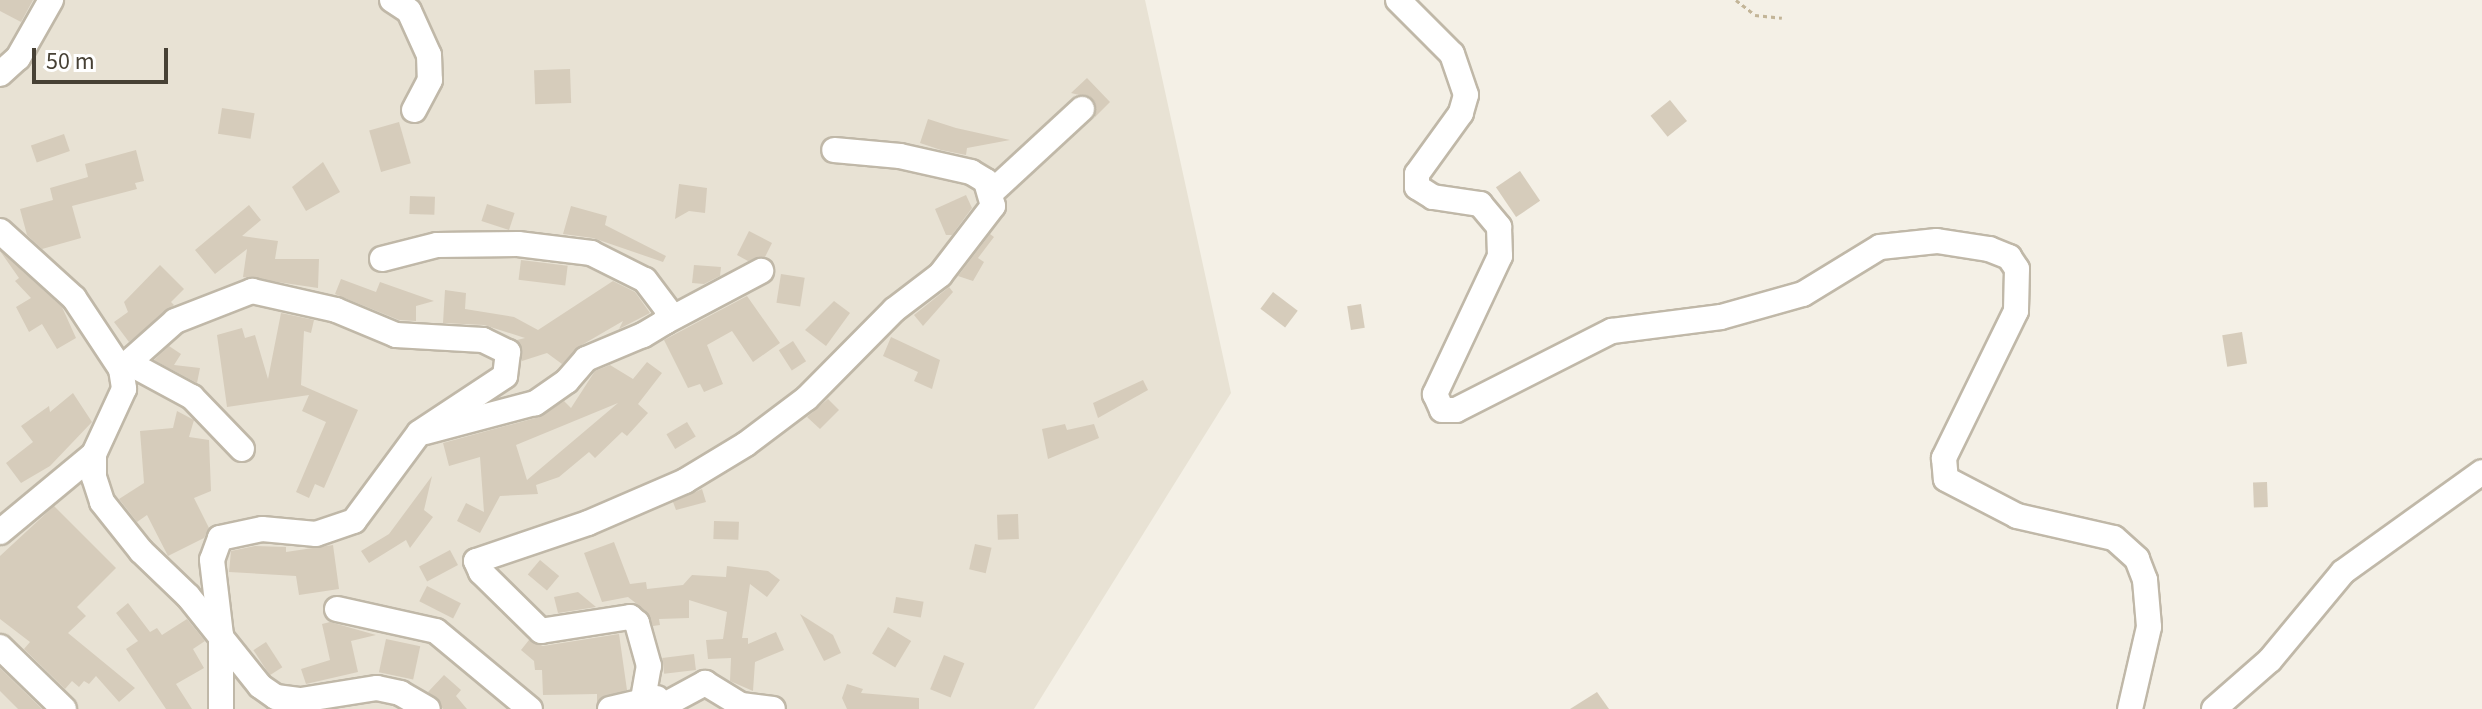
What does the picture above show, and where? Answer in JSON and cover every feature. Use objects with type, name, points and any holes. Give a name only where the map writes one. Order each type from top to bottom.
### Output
[{"type":"street","points":[[0,74],[18,58],[51,0]]},
{"type":"street","points":[[392,0],[409,11],[429,55],[430,80],[414,110]]},
{"type":"street","points":[[1398,0],[1452,54],[1465,86],[1461,113],[1417,174],[1417,187],[1433,197],[1480,204],[1499,227],[1500,256],[1435,394],[1442,410],[1456,410],[1612,331],[1721,317],[1803,294],[1880,247],[1937,241],[1989,249],[2009,257],[2017,269],[2016,311],[1944,458],[1946,479],[2017,516],[2094,531],[2132,552],[2145,580],[2149,627],[2130,709]]},
{"type":"street","points":[[650,704],[649,666],[637,623],[630,617],[541,631],[481,572],[476,561],[658,493],[746,444],[807,398],[962,252],[993,206],[993,191],[1082,109]]},
{"type":"street","points":[[834,150],[900,156],[971,172],[993,191]]},
{"type":"street","points":[[0,231],[74,298],[125,366],[192,397],[242,449]]},
{"type":"street","points":[[382,259],[437,245],[518,244],[591,253],[645,280],[668,311],[665,322]]},
{"type":"street","points":[[419,433],[535,403],[600,350],[665,322],[761,271]]},
{"type":"street","points":[[0,532],[94,454],[124,389],[125,366],[175,321],[252,291],[336,310],[396,335],[483,340],[508,352],[505,376],[419,433],[354,521],[316,534],[262,529],[220,538],[212,560],[221,635],[221,709]]},
{"type":"street","points":[[94,454],[102,502],[221,635],[260,686],[276,697],[301,700],[377,688],[400,693],[428,709]]},
{"type":"street","points":[[2214,709],[2270,660],[2343,572],[2482,472]]},
{"type":"street","points":[[337,609],[436,631],[530,709]]},
{"type":"street","points":[[0,647],[64,709]]},
{"type":"street","points":[[610,709],[680,696],[705,683],[741,705],[773,709]]},
{"type":"path","points":[[1736,0],[1755,15],[1782,18]]},
{"type":"shaded area","points":[[0,0],[1145,0],[1231,393],[1034,709],[0,709]]},
{"type":"building","points":[[0,0],[33,0],[21,22],[0,11]]},
{"type":"building","points":[[570,69],[571,103],[535,104],[534,70]]},
{"type":"building","points":[[1087,78],[1110,102],[1095,117],[1092,98],[1071,93]]},
{"type":"building","points":[[1670,100],[1687,121],[1668,137],[1651,116]]},
{"type":"building","points":[[222,108],[255,113],[251,139],[218,134]]},
{"type":"building","points":[[928,119],[1010,140],[967,148],[966,155],[941,150],[920,143]]},
{"type":"building","points":[[399,122],[411,163],[381,172],[369,131]]},
{"type":"building","points":[[64,134],[70,151],[37,162],[31,145]]},
{"type":"building","points":[[136,150],[144,181],[135,183],[137,189],[72,206],[81,238],[42,249],[27,235],[20,209],[53,200],[50,188],[88,177],[85,164]]},
{"type":"building","points":[[323,162],[340,192],[306,211],[292,187]]},
{"type":"building","points":[[1520,171],[1540,201],[1516,217],[1496,187]]},
{"type":"building","points":[[679,184],[707,188],[705,213],[689,211],[675,219]]},
{"type":"building","points":[[966,195],[972,208],[952,235],[946,235],[935,209]]},
{"type":"building","points":[[410,196],[435,197],[434,215],[409,214]]},
{"type":"building","points":[[487,204],[515,213],[509,230],[481,221]]},
{"type":"building","points":[[249,205],[261,220],[242,236],[278,241],[275,259],[319,259],[318,288],[243,277],[247,249],[215,274],[195,250]]},
{"type":"building","points":[[571,206],[607,216],[605,225],[666,256],[663,262],[593,238],[563,234]]},
{"type":"building","points":[[749,231],[772,243],[765,257],[748,261],[737,255]]},
{"type":"building","points":[[990,234],[994,237],[978,258],[984,262],[973,281],[958,276]]},
{"type":"building","points":[[0,251],[62,307],[76,338],[57,349],[42,324],[29,332],[16,307],[31,298],[15,281],[19,278]]},
{"type":"building","points":[[521,260],[568,266],[565,286],[519,280]]},
{"type":"building","points":[[160,265],[184,289],[171,302],[174,305],[129,342],[114,322],[128,312],[124,302]]},
{"type":"building","points":[[694,265],[721,267],[720,276],[704,284],[692,283]]},
{"type":"building","points":[[781,274],[805,278],[800,306],[776,303]]},
{"type":"building","points":[[341,279],[376,292],[380,282],[434,301],[416,306],[416,321],[399,320],[335,294]]},
{"type":"building","points":[[613,281],[635,292],[650,313],[619,329],[623,321],[580,346],[562,364],[547,353],[522,361],[517,340],[525,338],[484,325],[443,323],[445,290],[466,293],[465,309],[514,317],[538,330]]},
{"type":"building","points":[[949,287],[953,292],[923,326],[914,315]]},
{"type":"building","points":[[1273,292],[1298,311],[1285,327],[1260,309]]},
{"type":"building","points":[[747,296],[780,343],[753,362],[732,331],[707,345],[723,384],[704,392],[700,384],[688,388],[664,340]]},
{"type":"building","points":[[834,301],[850,313],[826,346],[805,330]]},
{"type":"building","points":[[1361,304],[1365,328],[1351,330],[1347,306]]},
{"type":"building","points":[[281,313],[314,320],[311,333],[304,331],[301,385],[358,410],[324,488],[315,484],[309,498],[296,492],[326,422],[302,411],[309,395],[227,407],[217,335],[242,328],[245,338],[255,335],[268,379]]},
{"type":"building","points":[[2242,332],[2247,364],[2227,367],[2222,335]]},
{"type":"building","points":[[891,337],[940,360],[932,389],[914,381],[918,372],[883,356]]},
{"type":"building","points":[[793,341],[806,361],[792,370],[779,350]]},
{"type":"building","points":[[169,346],[181,354],[174,365],[200,368],[197,383],[154,360]]},
{"type":"building","points":[[647,362],[662,373],[638,404],[648,413],[627,436],[622,432],[595,458],[589,452],[559,477],[536,485],[538,494],[500,496],[480,533],[457,521],[466,503],[484,512],[480,457],[449,466],[443,443],[539,417],[564,401],[571,408],[595,371],[610,365],[633,379]],"holes":[[[618,403],[527,480],[516,445]]]},
{"type":"building","points":[[1143,380],[1148,390],[1098,418],[1093,403]]},
{"type":"building","points":[[73,393],[92,422],[50,466],[21,483],[6,463],[33,442],[21,426],[49,406],[50,412]]},
{"type":"building","points":[[828,399],[839,410],[820,429],[807,417]]},
{"type":"building","points":[[177,411],[194,420],[189,437],[209,440],[211,491],[194,498],[209,528],[204,538],[168,556],[147,515],[137,522],[119,499],[144,483],[140,431],[173,428]]},
{"type":"building","points":[[687,422],[696,437],[675,449],[666,434]]},
{"type":"building","points":[[1065,424],[1067,430],[1094,424],[1099,438],[1048,459],[1042,429]]},
{"type":"building","points":[[432,476],[424,510],[433,517],[410,548],[406,540],[369,563],[361,551],[389,534]]},
{"type":"building","points":[[2253,482],[2267,482],[2268,507],[2254,507]]},
{"type":"building","points":[[702,489],[706,502],[676,510],[673,502]]},
{"type":"building","points":[[54,506],[116,568],[77,607],[86,616],[68,633],[135,688],[119,702],[96,676],[89,684],[84,681],[79,687],[72,681],[65,689],[24,649],[30,642],[0,619],[0,556]]},
{"type":"building","points":[[1018,514],[1019,539],[998,540],[997,515]]},
{"type":"building","points":[[714,521],[739,522],[738,540],[713,539]]},
{"type":"building","points":[[614,542],[630,584],[646,582],[647,589],[683,585],[692,575],[726,577],[727,566],[768,571],[780,580],[767,597],[750,584],[742,638],[748,638],[748,644],[776,632],[784,650],[755,662],[753,691],[730,681],[731,658],[708,659],[706,640],[723,639],[727,612],[689,600],[689,618],[659,619],[660,625],[653,626],[647,612],[628,597],[602,602],[584,553]]},
{"type":"building","points":[[975,544],[992,548],[986,573],[969,569]]},
{"type":"building","points":[[333,545],[339,589],[299,595],[296,576],[229,572],[231,551],[255,546],[286,547],[286,552]]},
{"type":"building","points":[[450,550],[458,565],[427,581],[419,566]]},
{"type":"building","points":[[540,560],[559,576],[547,591],[528,575]]},
{"type":"building","points":[[427,586],[461,603],[453,618],[419,601]]},
{"type":"building","points":[[578,592],[596,607],[558,613],[554,597]]},
{"type":"building","points":[[896,597],[924,602],[921,618],[893,613]]},
{"type":"building","points":[[128,603],[150,632],[157,628],[162,635],[187,619],[205,641],[193,649],[204,668],[176,684],[192,709],[166,709],[126,649],[138,641],[116,613]]},
{"type":"building","points":[[800,614],[833,635],[841,653],[824,661]]},
{"type":"building","points":[[330,622],[376,635],[351,641],[358,672],[306,684],[301,669],[330,660],[322,624]]},
{"type":"building","points":[[888,627],[911,641],[895,667],[872,654]]},
{"type":"building","points":[[619,634],[627,690],[597,702],[597,694],[543,695],[542,670],[535,670],[534,661],[521,650],[529,640],[543,646]]},
{"type":"building","points":[[386,639],[420,646],[413,680],[379,672]]},
{"type":"building","points":[[266,642],[282,667],[270,675],[253,650]]},
{"type":"building","points":[[694,654],[696,670],[664,674],[662,658]]},
{"type":"building","points":[[944,655],[964,663],[951,698],[930,689]]},
{"type":"building","points":[[0,668],[42,709],[18,709],[0,691]]},
{"type":"building","points":[[444,675],[461,690],[456,696],[467,709],[443,709],[428,692]]},
{"type":"building","points":[[847,684],[863,689],[861,693],[919,698],[919,709],[847,709],[842,698]]},
{"type":"building","points":[[1597,692],[1609,709],[1570,709]]}]
